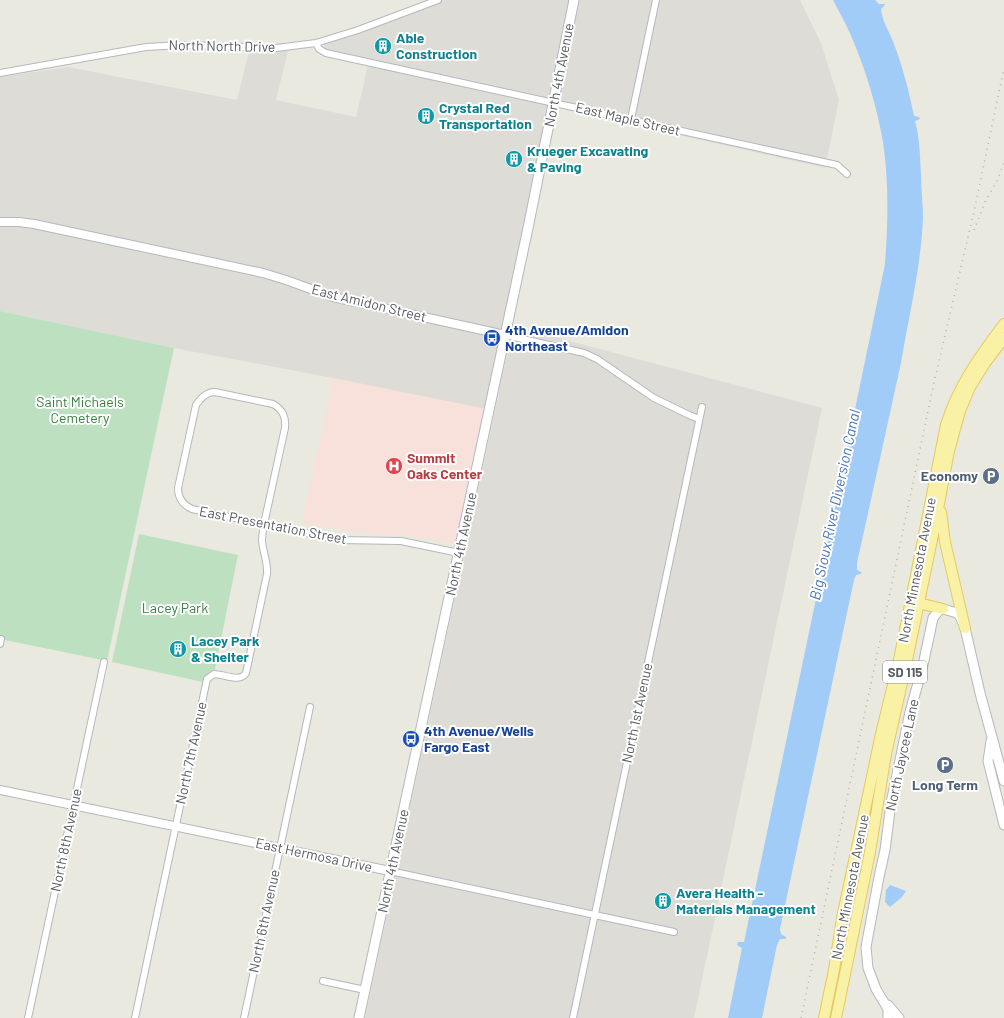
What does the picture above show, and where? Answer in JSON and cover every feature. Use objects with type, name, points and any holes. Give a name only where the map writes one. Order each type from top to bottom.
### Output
[{"type":"main road","name":"North 4th Avenue","points":[[359,1018],[537,188],[574,0]]},
{"type":"main road","name":"North Minnesota Avenue","points":[[836,1018],[870,852],[884,760],[915,603],[943,436],[958,392],[970,371],[1004,324]]},
{"type":"main road","name":"North Minnesota Avenue","points":[[824,1018],[834,970],[842,918],[864,814],[933,535],[955,424],[965,398],[976,376],[1004,338]]},
{"type":"main road","points":[[943,480],[941,512],[943,533],[980,693],[1004,781]]},
{"type":"main road","points":[[915,603],[955,612],[959,615],[965,628]]},
{"type":"main road","name":"North Jaycee Lane","points":[[888,1018],[888,1009],[885,1001],[876,989],[868,968],[866,947],[885,850],[891,803],[910,712],[923,665],[933,618],[938,610],[943,609]]},
{"type":"main road","points":[[991,737],[988,761],[1004,825]]},
{"type":"main road","points":[[885,1001],[899,1018]]},
{"type":"street","name":"North North Drive","points":[[0,73],[154,46],[182,45],[276,48],[316,43],[358,30],[438,0]]},
{"type":"street","points":[[631,119],[656,0]]},
{"type":"street","name":"East Maple Street","points":[[316,43],[319,50],[326,53],[837,165],[847,174]]},
{"type":"street","name":"East Amidon Street","points":[[0,222],[34,224],[263,274],[290,281],[324,295],[342,300],[584,353],[597,359],[654,398],[699,419]]},
{"type":"street","name":"North 7th Avenue","points":[[135,1018],[207,679],[214,674],[238,678],[243,677],[246,673],[267,574],[268,565],[262,541],[264,524],[286,422],[280,408],[273,404],[215,392],[211,392],[202,397],[196,405],[178,488],[178,495],[183,503]]},
{"type":"street","name":"North 1st Avenue","points":[[573,1018],[702,407]]},
{"type":"street","name":"East Presentation Street","points":[[183,503],[192,509],[339,540],[403,541],[459,553]]},
{"type":"street","name":"North 8th Avenue","points":[[28,1018],[104,662]]},
{"type":"street","name":"North 6th Avenue","points":[[244,1018],[310,707]]},
{"type":"street","name":"East Hermosa Drive","points":[[0,790],[674,932]]},
{"type":"street","points":[[323,981],[365,990]]},
{"type":"shaded area","points":[[444,0],[572,0],[551,99],[326,50],[323,43],[392,21]]},
{"type":"shaded area","points":[[579,0],[800,0],[821,43],[839,100],[825,168],[556,107]]},
{"type":"shaded area","points":[[249,51],[288,51],[276,100],[356,117],[368,65],[550,105],[486,409],[174,348],[0,311],[0,77],[68,67],[237,100]]},
{"type":"shaded area","points":[[513,326],[822,408],[694,1018],[365,1018]]},
{"type":"shaded area","name":"Summit Oaks Center","points":[[333,378],[486,409],[457,544],[404,535],[378,535],[302,524]]},
{"type":"green space","name":"Saint Michaels Cemetery","points":[[0,311],[174,348],[107,661],[0,639]]},
{"type":"green space","name":"Lacey Park","points":[[139,534],[238,555],[214,674],[207,683],[112,662]]},
{"type":"water","points":[[833,0],[875,0],[879,4],[885,4],[881,9],[883,18],[900,62],[914,116],[919,117],[920,119],[915,121],[920,155],[923,213],[922,236],[901,363],[857,563],[857,570],[861,572],[861,574],[856,575],[854,580],[780,929],[781,934],[786,937],[786,939],[780,939],[777,945],[762,1018],[728,1018],[742,948],[737,945],[738,942],[744,942],[885,264],[887,188],[881,129],[862,63],[850,33]]},
{"type":"water","points":[[890,885],[906,891],[902,897],[890,907],[885,902],[886,890]]},
{"type":"railway","points":[[801,1018],[933,387],[975,207],[1004,68]]},
{"type":"railway","points":[[974,230],[985,202],[997,181],[1004,163]]},
{"type":"place","name":"Able Construction","points":[[383,46]]},
{"type":"place","name":"Crystal Red Transportation","points":[[426,116]]},
{"type":"place","name":"Krueger Excavating & Paving","points":[[514,159]]},
{"type":"place","name":"4th Avenue/Amidon Northeast","points":[[492,338]]},
{"type":"place","name":"Summit Oaks Center","points":[[394,466]]},
{"type":"place","name":"Economy","points":[[991,476]]},
{"type":"place","name":"Lacey Park & Shelter","points":[[178,649]]},
{"type":"place","name":"4th Avenue/Wells Fargo East","points":[[411,739]]},
{"type":"place","name":"Long Term","points":[[945,765]]},
{"type":"place","name":"Avera Health - Materials Management","points":[[663,901]]},
{"type":"water label","name":"Big Sioux River Diversion Canal","points":[[835,505]]}]
